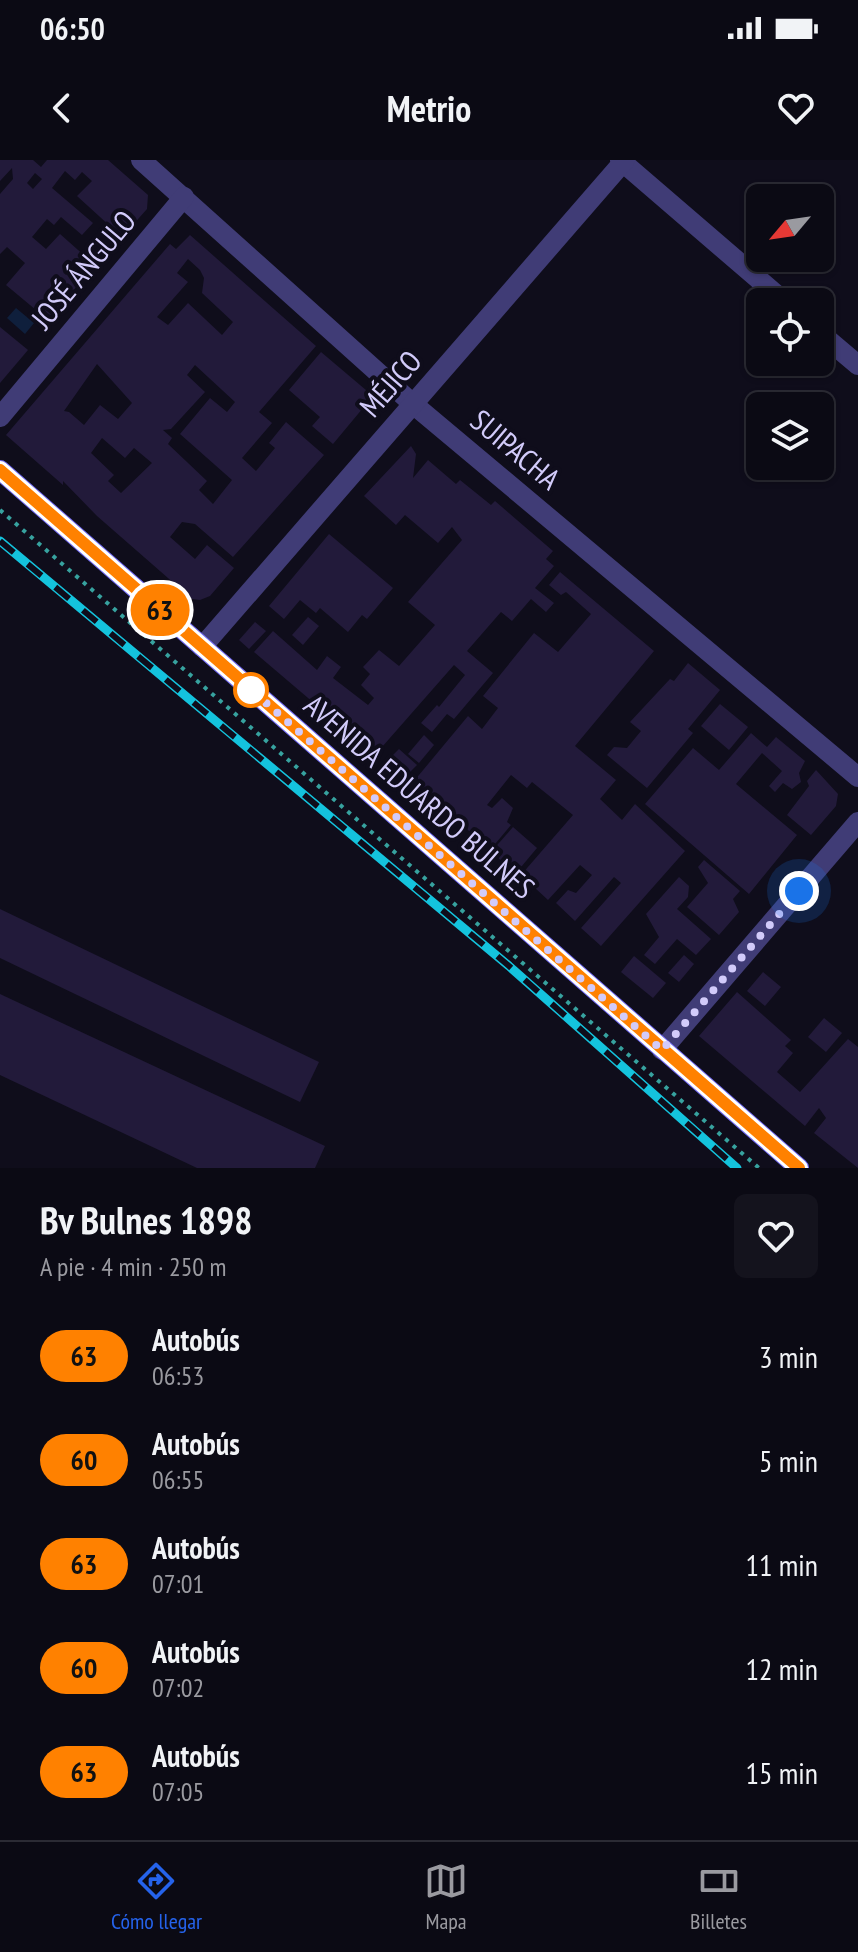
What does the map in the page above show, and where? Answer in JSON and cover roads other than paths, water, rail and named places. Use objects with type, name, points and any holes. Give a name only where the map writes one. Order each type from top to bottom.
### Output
[{"type":"main road","name":"AVENIDA EDUARDO BULNES","points":[[0,470],[799,1168]]},
{"type":"street","name":"SUIPACHA","points":[[141,160],[413,404],[858,777]]},
{"type":"street","points":[[622,161],[769,288]]},
{"type":"street","name":"MÉJICO","points":[[202,647],[622,161]]},
{"type":"street","name":"JOSÉ ÁNGULO","points":[[0,417],[184,197]]},
{"type":"street","points":[[834,345],[858,365]]},
{"type":"street","points":[[662,1050],[858,822]]},
{"type":"water","points":[[16,308],[34,323],[25,334],[7,318]]},
{"type":"railway","points":[[0,541],[509,966],[737,1168]]}]
